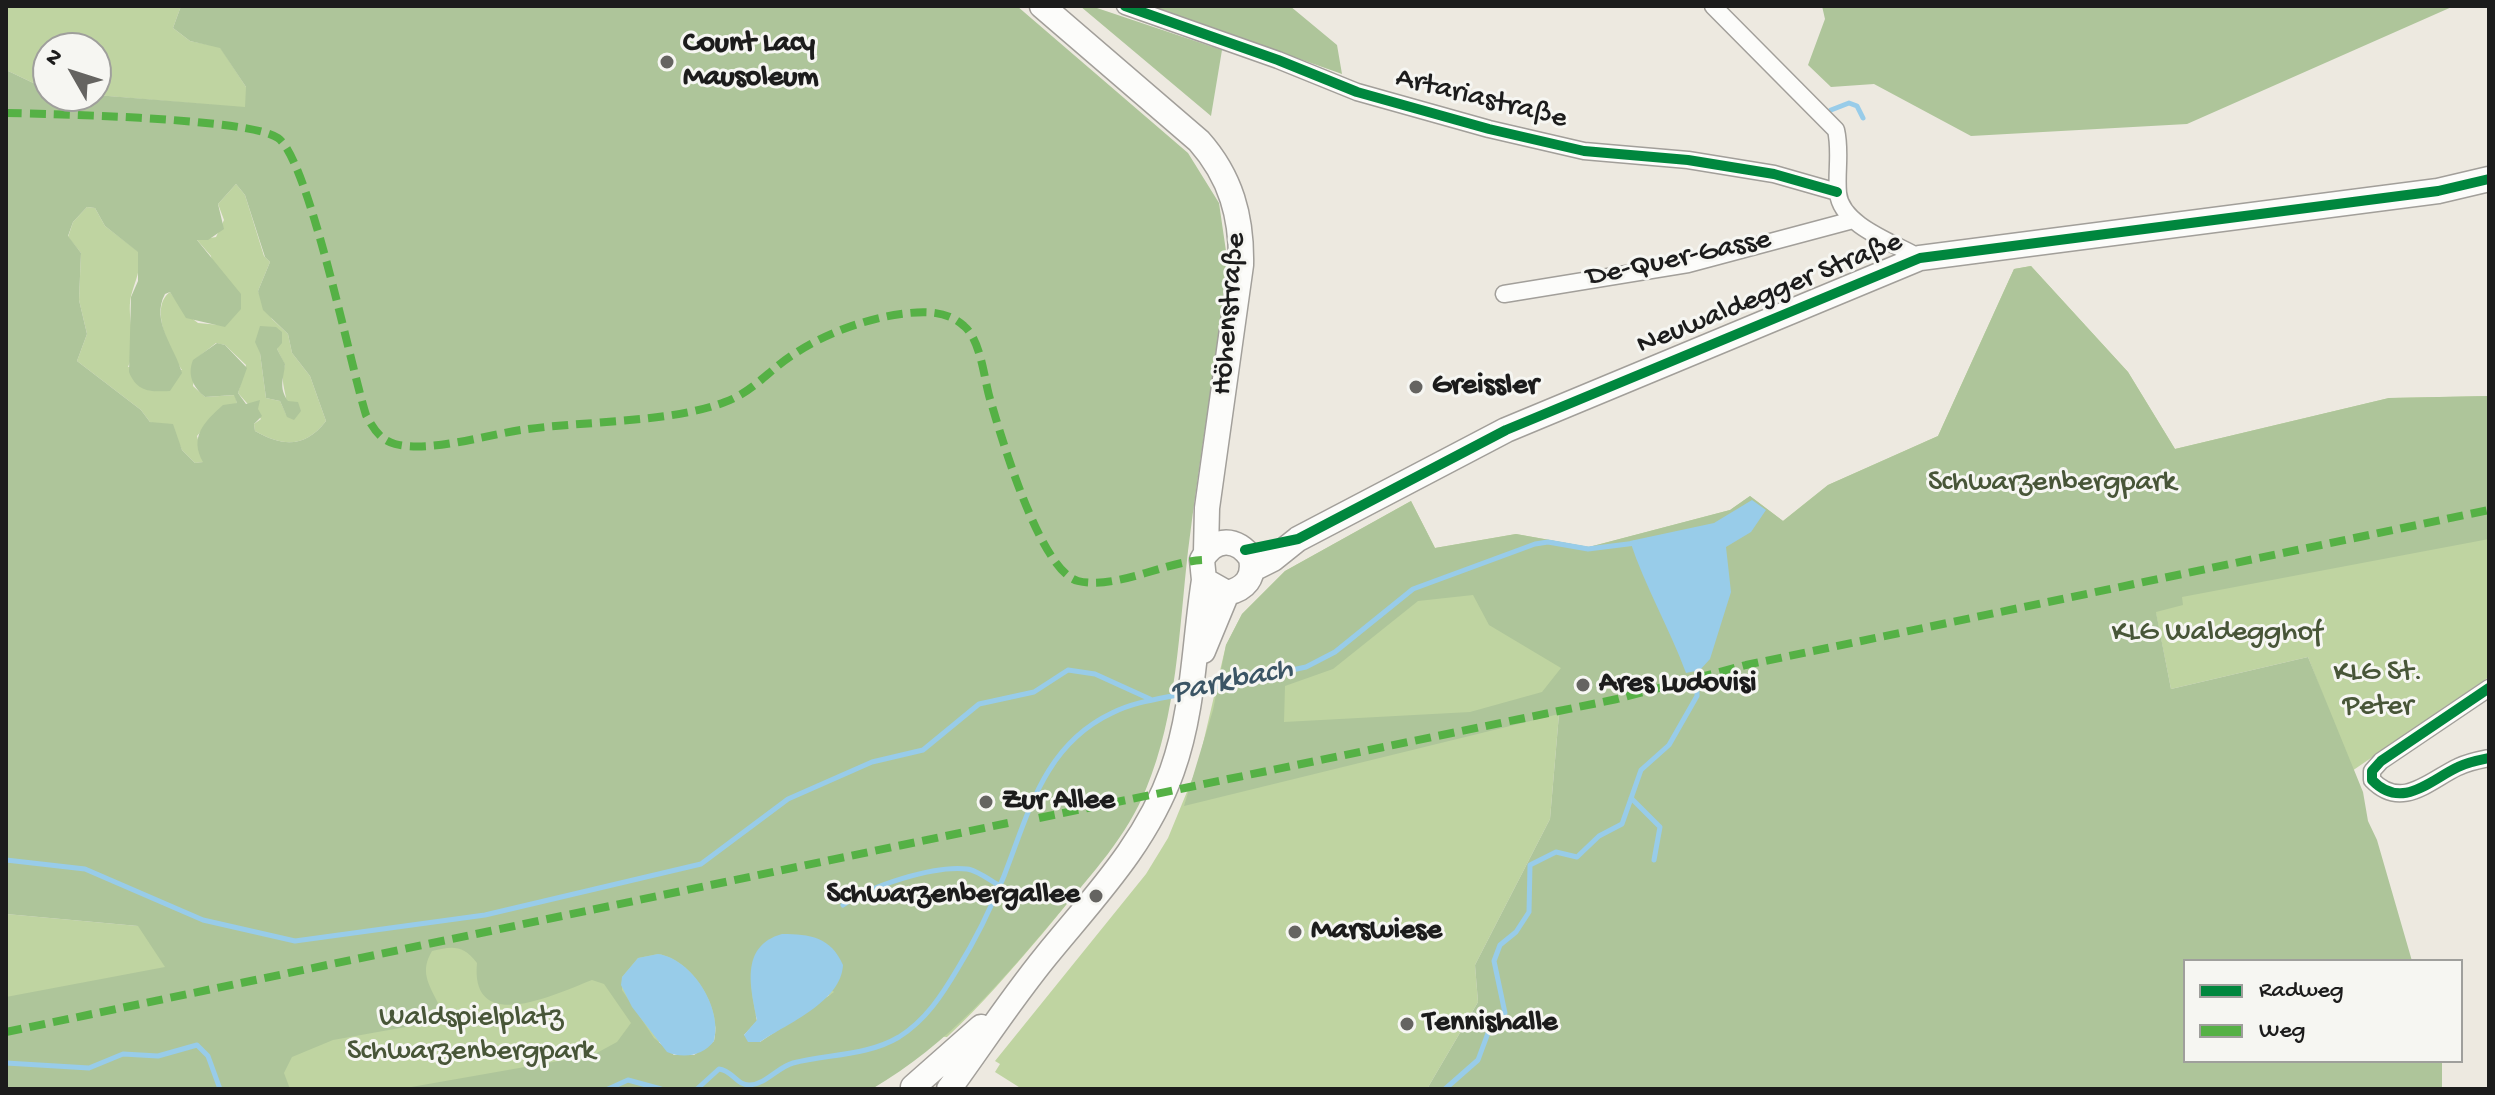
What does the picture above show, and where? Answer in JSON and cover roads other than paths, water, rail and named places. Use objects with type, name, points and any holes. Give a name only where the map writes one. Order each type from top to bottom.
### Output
[{"type":"main road","name":"Höhenstraße","points":[[1042,6],[1199,141],[1218,164],[1232,193],[1240,227],[1241,265],[1204,528],[1206,552]]},
{"type":"main road","name":"Neuwaldegger Straße","points":[[1206,552],[1242,553],[1273,559],[1298,539],[1506,430],[1920,258],[2409,195],[2489,179]]},
{"type":"main road","name":"Höhenstraße","points":[[1215,465],[1218,523],[1242,553]]},
{"type":"main road","points":[[949,1089],[1015,996],[1133,850],[1154,814],[1171,772],[1187,713],[1204,580],[1201,566],[1206,552]]},
{"type":"main road","name":"Neuwaldegger Straße","points":[[1194,671],[1227,593],[1245,586],[1242,553]]},
{"type":"main road","points":[[1204,580],[1227,593]]},
{"type":"main road","points":[[912,1088],[1015,996]]},
{"type":"street","name":"Artariastraße","points":[[1125,6],[1278,60],[1357,92],[1489,129],[1584,151],[1688,160],[1774,174],[1837,192]]},
{"type":"street","points":[[1713,6],[1832,123],[1839,141],[1837,192],[1842,209],[1853,220],[1920,258]]},
{"type":"street","name":"De-Quer-Gasse","points":[[1504,294],[1688,264],[1853,220]]},
{"type":"street","points":[[2489,688],[2372,771],[2372,780],[2382,788],[2417,792],[2456,768],[2489,758]]},
{"type":"water","points":[[1752,500],[1766,510],[1751,532],[1726,547],[1731,592],[1710,659],[1700,670],[1686,673],[1630,541],[1714,523]]},
{"type":"water","points":[[782,934],[810,936],[826,943],[843,965],[840,978],[833,990],[811,1010],[760,1042],[748,1042],[744,1035],[757,1020],[751,982],[754,958],[768,940]]},
{"type":"water","points":[[658,954],[682,965],[693,975],[709,1000],[716,1028],[714,1041],[699,1053],[686,1056],[667,1052],[632,1007],[621,985],[622,977],[638,958]]},
{"type":"waterway","points":[[1831,110],[1849,103],[1857,106],[1863,118]]},
{"type":"waterway","name":"Parkbach","points":[[1200,690],[1306,667],[1335,652],[1413,589],[1535,544],[1548,542],[1588,549],[1636,543]]},
{"type":"waterway","points":[[1445,1089],[1478,1060],[1488,1033],[1505,1013],[1494,961],[1500,945],[1516,932],[1529,912],[1530,865],[1556,852],[1577,857],[1599,836],[1622,824],[1641,770],[1669,745],[1697,696],[1697,664]]},
{"type":"waterway","points":[[6,860],[85,869],[203,920],[295,941],[485,915],[701,864],[788,799],[872,762],[923,750],[979,704],[1034,692],[1068,670],[1095,674],[1150,699]]},
{"type":"waterway","name":"Parkbach","points":[[697,1089],[719,1069],[745,1085],[756,1084],[793,1063],[874,1048],[909,1030],[939,997],[971,946],[999,888],[1042,782],[1070,743],[1089,727],[1120,709],[1182,694]]},
{"type":"waterway","points":[[1631,798],[1660,827],[1654,860]]},
{"type":"waterway","points":[[843,905],[885,884],[938,870],[971,870],[1000,886]]},
{"type":"waterway","points":[[6,1063],[89,1068],[123,1054],[158,1056],[197,1045],[208,1056],[220,1089]]},
{"type":"waterway","points":[[608,1089],[628,1080],[661,1089]]},
{"type":"place","name":"Count Lacy Mausoleum","points":[[667,62]]},
{"type":"place","name":"Greissler","points":[[1416,387]]},
{"type":"place","name":"Ares Ludovisi","points":[[1583,685]]},
{"type":"place","name":"Zur Allee","points":[[986,802]]},
{"type":"place","name":"Schwarzenbergallee","points":[[1096,896]]},
{"type":"place","name":"Marswiese","points":[[1295,932]]},
{"type":"place","name":"Tennishalle","points":[[1407,1024]]},
{"type":"park label","name":"Schwarzenbergpark","points":[[2052,484]]},
{"type":"park label","name":"KLG Waldegghof","points":[[2217,634]]},
{"type":"park label","name":"KLG St. Peter","points":[[2378,691]]},
{"type":"park label","name":"Waldspielplatz Schwarzenbergpark","points":[[471,1036]]}]
